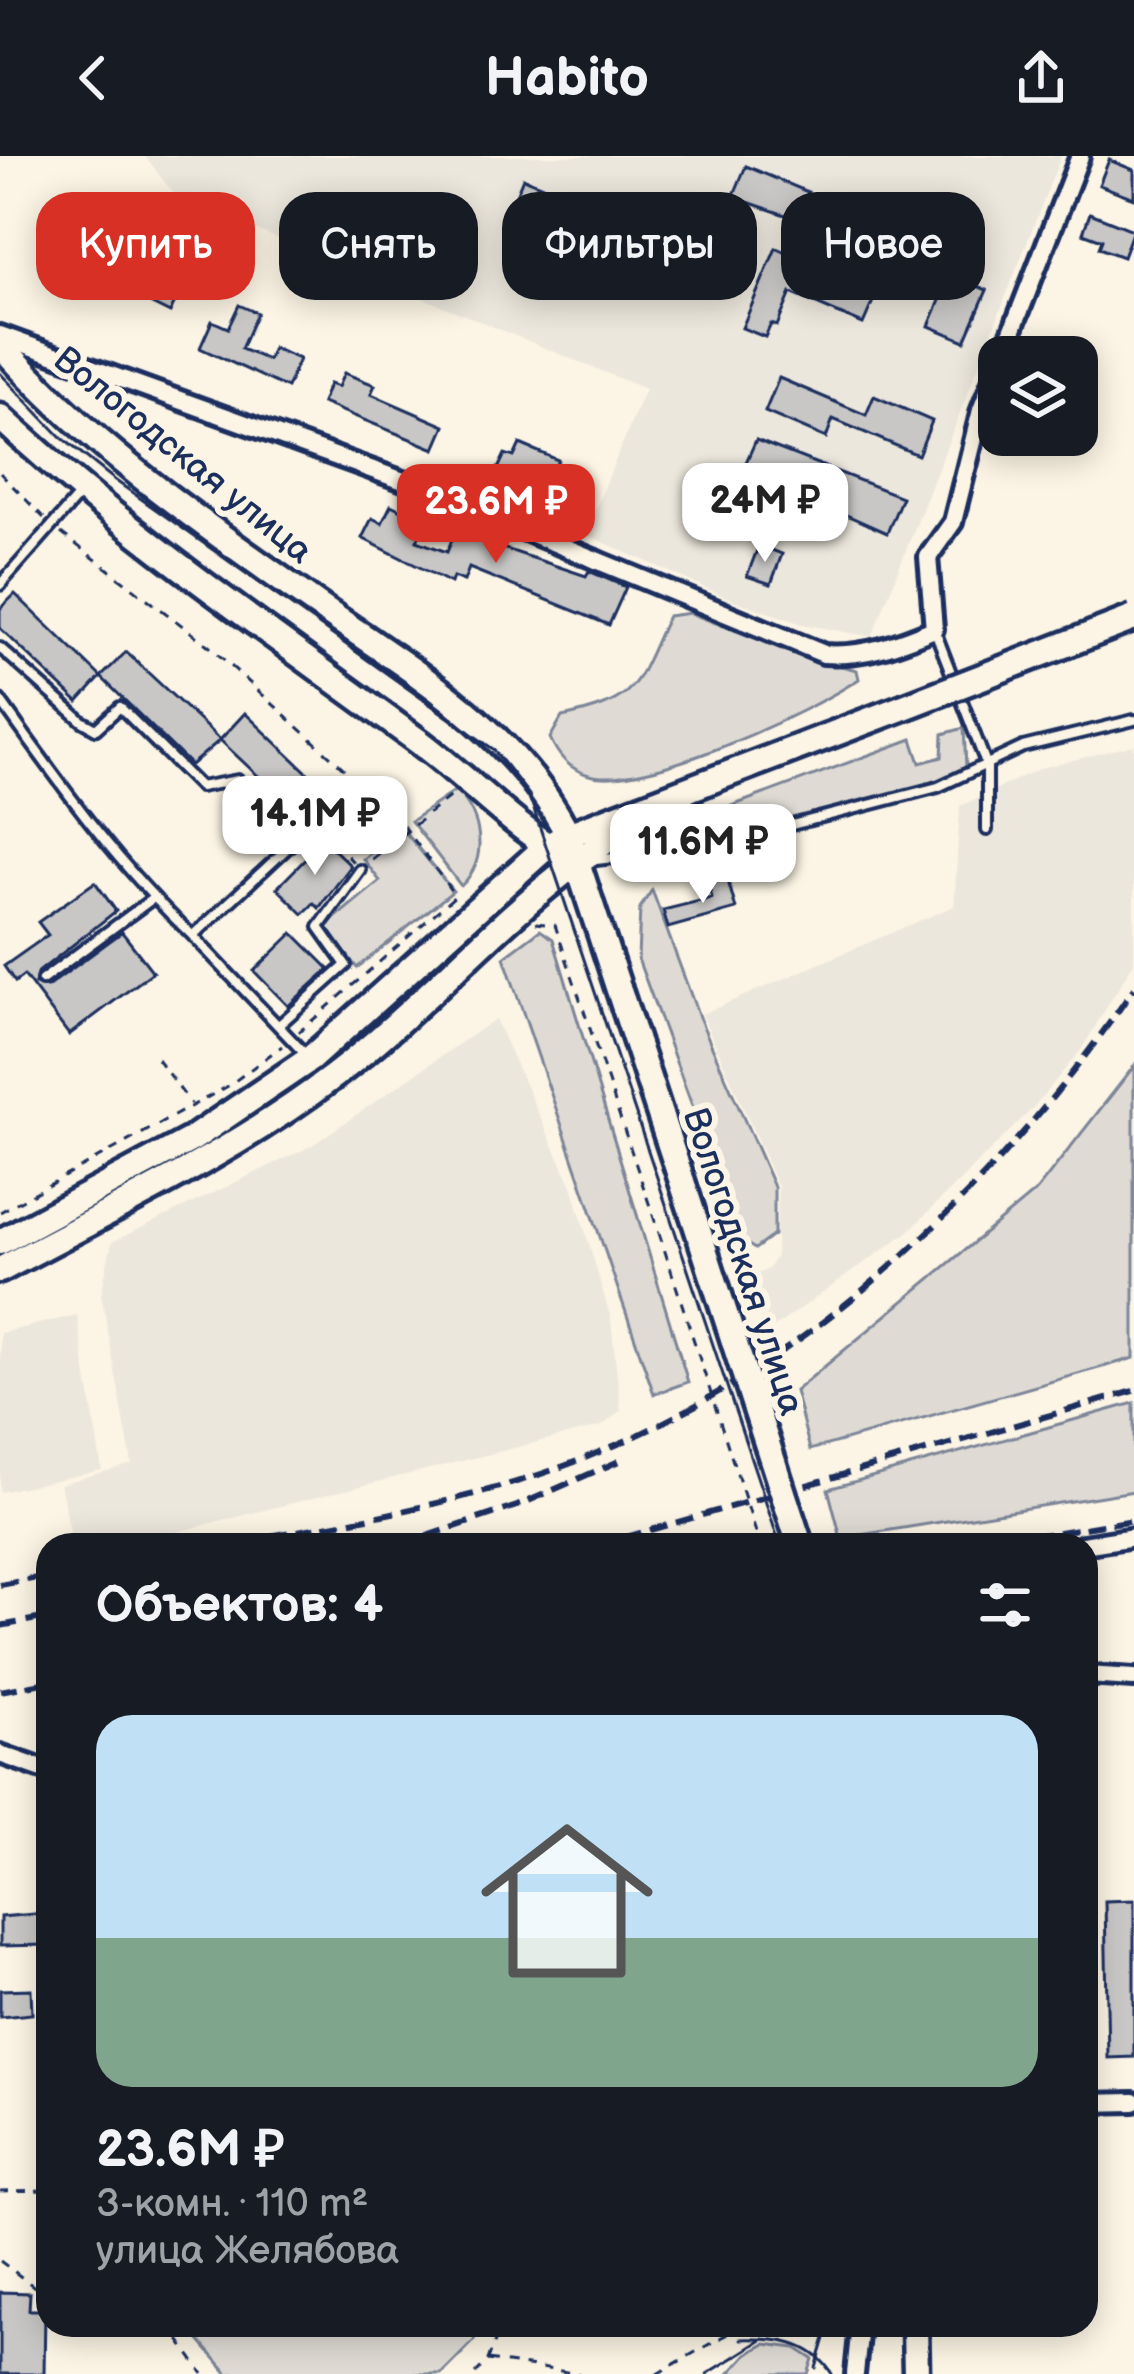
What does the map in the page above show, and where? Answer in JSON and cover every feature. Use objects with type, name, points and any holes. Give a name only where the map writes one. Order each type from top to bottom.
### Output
[{"type":"main road","name":"Вологодская улица","points":[[0,344],[116,454],[220,536],[502,740],[551,801],[557,841],[576,863],[796,1533]]},
{"type":"main road","points":[[0,417],[81,492],[557,841]]},
{"type":"main road","points":[[0,1242],[192,1138],[310,1059],[557,841],[1134,619]]},
{"type":"main road","points":[[0,1270],[285,1112],[386,1034],[491,932],[660,801]]},
{"type":"main road","points":[[915,2337],[916,2374]]},
{"type":"street","points":[[1009,336],[1079,156]]},
{"type":"street","points":[[0,335],[410,484],[824,653],[848,655],[890,647],[934,629],[928,557],[953,522],[978,418]]},
{"type":"street","points":[[1098,1543],[1134,1537]]},
{"type":"street","points":[[1098,1676],[1134,1678]]},
{"type":"street","points":[[0,1754],[36,1767]]},
{"type":"street","points":[[1098,2103],[1134,2102]]},
{"type":"street","points":[[855,2374],[859,2337]]},
{"type":"lane","points":[[0,585],[81,492]]},
{"type":"lane","points":[[934,629],[987,766],[987,830]]},
{"type":"lane","points":[[0,648],[96,729],[119,707],[200,787],[238,780],[294,842],[193,936]]},
{"type":"lane","points":[[0,700],[83,817],[152,898],[310,1059]]},
{"type":"lane","points":[[576,863],[703,848],[938,788],[1023,747],[1134,720]]},
{"type":"lane","points":[[279,1025],[346,965],[319,927],[360,871]]},
{"type":"lane","points":[[42,980],[152,898]]},
{"type":"path","points":[[0,472],[52,526],[209,646],[363,787],[406,829],[455,896],[292,1039],[193,1106],[0,1212]]},
{"type":"path","points":[[294,842],[314,837],[363,787]]},
{"type":"path","points":[[322,829],[360,871],[454,793]]},
{"type":"path","points":[[555,925],[756,1533]]},
{"type":"path","points":[[157,1059],[193,1106]]},
{"type":"path","points":[[0,2191],[36,2190]]},
{"type":"path","points":[[0,2261],[36,2288]]},
{"type":"path","points":[[177,2337],[203,2374]]},
{"type":"path","points":[[476,2374],[488,2360],[497,2337]]},
{"type":"path","points":[[657,2374],[722,2337]]},
{"type":"path","points":[[488,2360],[580,2374]]},
{"type":"shaded area","points":[[145,156],[1061,156],[990,336],[978,336],[978,367],[872,637],[802,624],[730,599],[585,534],[645,389],[428,300],[478,300],[478,192],[279,192],[279,239],[255,229],[255,192],[172,192]]},
{"type":"shaded area","points":[[690,613],[801,656],[857,670],[859,679],[767,728],[686,760],[614,777],[589,775],[570,765],[550,738],[562,717],[622,696],[641,673],[668,616]]},
{"type":"shaded area","points":[[964,728],[966,767],[935,781],[826,813],[681,832],[683,824],[912,739],[920,763],[942,757],[943,734]]},
{"type":"shaded area","points":[[1134,745],[1134,962],[1081,1050],[1032,1109],[909,1231],[765,1334],[749,1278],[768,1269],[776,1256],[778,1187],[702,1014],[954,906],[960,806],[1041,768]]},
{"type":"shaded area","points":[[456,790],[472,812],[479,838],[476,863],[461,886],[411,821]]},
{"type":"shaded area","points":[[402,828],[453,891],[357,968],[324,927],[380,881],[363,859]]},
{"type":"shaded area","points":[[652,890],[699,1017],[774,1187],[774,1235],[755,1249],[742,1241],[638,959],[640,908]]},
{"type":"shaded area","points":[[540,930],[553,939],[688,1382],[654,1394],[504,957]]},
{"type":"shaded area","points":[[495,1019],[572,1186],[611,1319],[621,1411],[602,1426],[173,1533],[70,1533],[60,1484],[132,1464],[101,1294],[112,1242],[311,1146]]},
{"type":"shaded area","points":[[1134,1066],[1134,1358],[810,1450],[795,1391],[1037,1190]]},
{"type":"shaded area","points":[[77,1315],[102,1470],[0,1492],[0,1333]]},
{"type":"shaded area","points":[[1134,1403],[1134,1491],[872,1533],[840,1533],[828,1489]]},
{"type":"shaded area","points":[[196,2337],[475,2337],[441,2374],[228,2374]]},
{"type":"shaded area","points":[[765,2344],[796,2348],[813,2359],[808,2374],[729,2374],[747,2354]]},
{"type":"building","points":[[1109,160],[1134,170],[1134,198],[1099,185]]},
{"type":"building","points":[[746,166],[808,192],[781,192],[781,214],[757,205],[757,192],[735,192]]},
{"type":"building","points":[[523,178],[555,191],[555,192],[517,192]]},
{"type":"building","points":[[1090,213],[1133,230],[1123,257],[1099,248],[1102,240],[1083,233]]},
{"type":"building","points":[[776,248],[781,250],[781,300],[788,300],[777,326],[771,324],[765,337],[742,328]]},
{"type":"building","points":[[152,300],[176,300],[170,313]]},
{"type":"building","points":[[807,300],[874,300],[863,324]]},
{"type":"building","points":[[940,300],[983,300],[965,341],[929,326]]},
{"type":"building","points":[[239,305],[257,313],[241,349],[268,360],[273,348],[299,359],[287,388],[200,348],[212,321],[228,328]]},
{"type":"building","points":[[344,373],[375,385],[371,394],[445,426],[435,449],[322,403],[329,384],[338,387]]},
{"type":"building","points":[[779,378],[866,415],[874,396],[932,421],[918,455],[833,419],[826,438],[765,412]]},
{"type":"building","points":[[756,440],[902,497],[887,533],[743,469]]},
{"type":"building","points":[[520,444],[558,460],[544,494],[496,473],[505,454],[514,457]]},
{"type":"building","points":[[391,505],[426,522],[417,541],[447,552],[455,532],[586,576],[589,571],[626,587],[609,625],[469,568],[464,581],[453,577],[451,583],[362,538],[372,518],[382,523]]},
{"type":"building","points":[[759,545],[782,554],[771,584],[747,576]]},
{"type":"building","points":[[15,594],[101,677],[78,702],[0,628],[0,609]]},
{"type":"building","points":[[126,652],[220,740],[191,765],[101,677]]},
{"type":"building","points":[[245,713],[335,799],[310,825],[220,740]]},
{"type":"building","points":[[324,840],[351,866],[319,908],[314,903],[303,914],[277,888]]},
{"type":"building","points":[[727,877],[736,909],[668,928],[663,910],[712,898],[708,883]]},
{"type":"building","points":[[95,882],[116,911],[37,973],[35,984],[47,987],[122,932],[153,972],[69,1035],[24,975],[15,982],[4,966],[48,935],[38,922]]},
{"type":"building","points":[[293,933],[329,969],[288,1006],[254,971]]},
{"type":"building","points":[[1134,1900],[1134,2057],[1108,2058],[1105,1901]]},
{"type":"building","points":[[36,1914],[36,1945],[0,1946],[0,1917]]},
{"type":"building","points":[[31,1989],[32,2014],[0,2017],[0,1990]]},
{"type":"building","points":[[0,2292],[30,2293],[29,2310],[36,2310],[36,2337],[45,2337],[44,2374],[0,2374]]},
{"type":"tram line","points":[[0,373],[61,437],[116,481],[493,749],[529,795],[776,1533]]},
{"type":"tram line","points":[[816,2368],[825,2337]]},
{"type":"tram line","points":[[741,2339],[768,2339],[804,2348],[832,2374]]},
{"type":"tram line","points":[[707,2374],[763,2339]]},
{"type":"railway","points":[[283,1533],[479,1493],[564,1466],[651,1429],[733,1383],[811,1331],[954,1206],[1019,1137],[1134,988]]},
{"type":"railway","points":[[640,1533],[1134,1391]]},
{"type":"railway","points":[[437,1533],[517,1506],[619,1461]]},
{"type":"railway","points":[[1053,1533],[1134,1520]]},
{"type":"railway","points":[[0,1585],[36,1578]]},
{"type":"railway","points":[[0,1626],[36,1619]]},
{"type":"railway","points":[[0,1691],[36,1684]]}]
